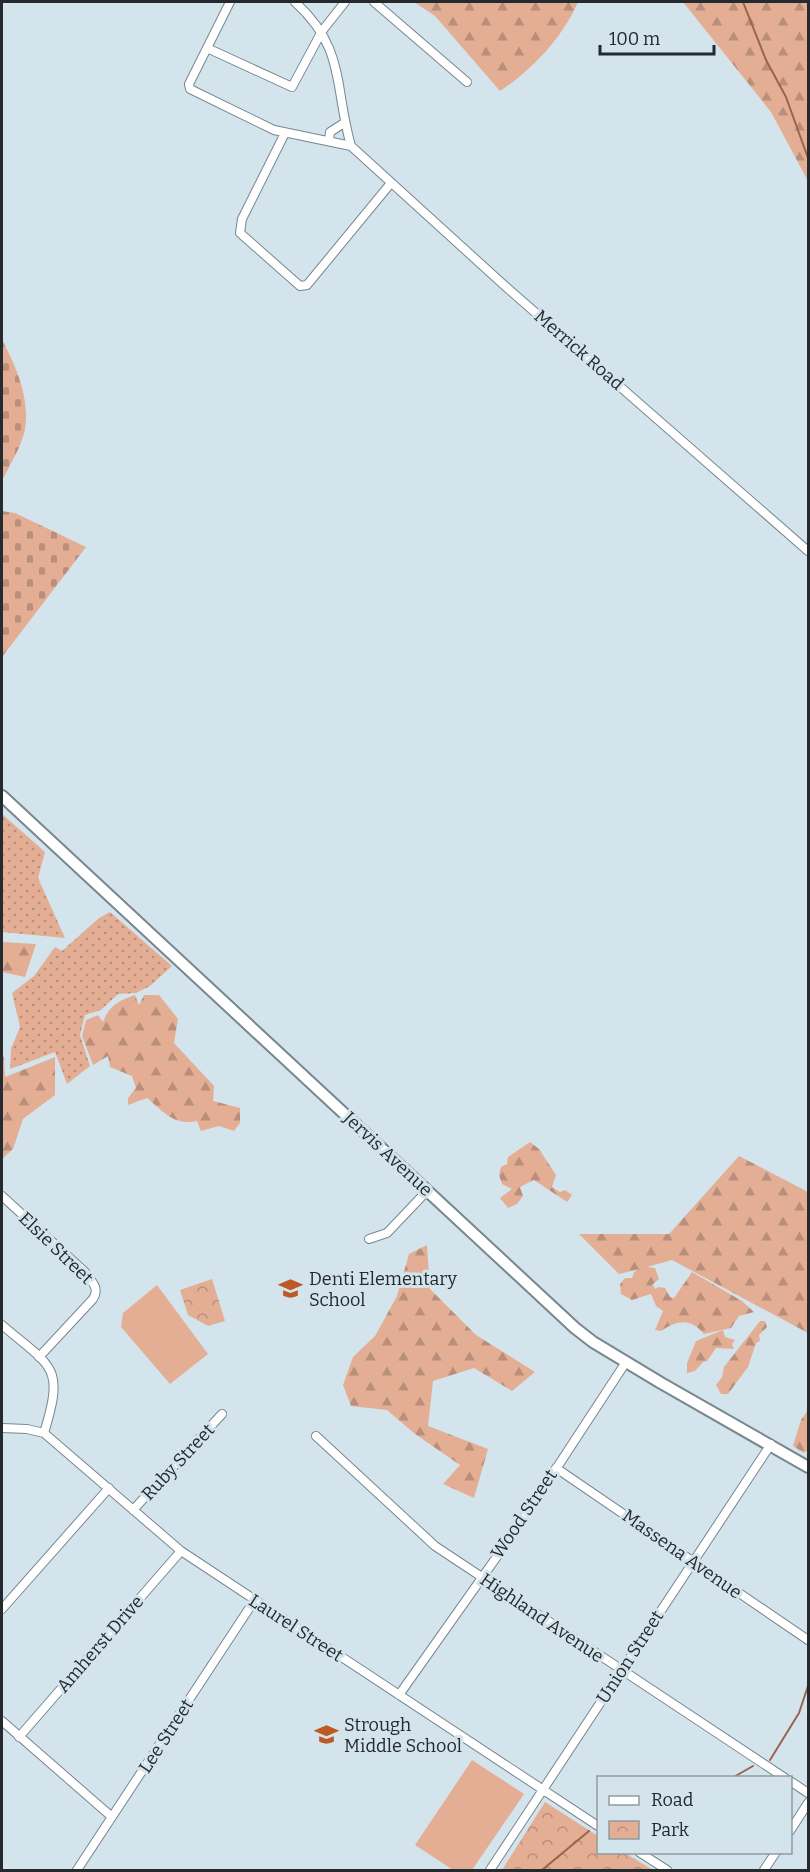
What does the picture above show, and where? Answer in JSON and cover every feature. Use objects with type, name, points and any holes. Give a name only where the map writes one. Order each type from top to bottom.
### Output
[{"type":"street","points":[[230,2],[189,84],[190,89],[285,133],[351,146]]},
{"type":"street","points":[[295,2],[322,31],[331,48],[338,71],[344,123],[351,146]]},
{"type":"street","points":[[207,48],[292,87],[322,31],[345,2]]},
{"type":"street","points":[[374,2],[467,82]]},
{"type":"street","points":[[329,140],[330,132],[344,123]]},
{"type":"street","points":[[285,133],[242,219],[240,233],[300,286],[307,285],[391,183]]},
{"type":"street","name":"Merrick Road","points":[[351,146],[505,286],[808,551]]},
{"type":"street","name":"Jervis Avenue","points":[[2,796],[575,1328],[626,1362],[808,1467]]},
{"type":"street","points":[[369,1239],[387,1233],[427,1191]]},
{"type":"street","name":"Elsie Street","points":[[2,1196],[85,1272],[96,1287],[93,1299],[39,1357]]},
{"type":"street","points":[[2,1325],[50,1368],[55,1380],[54,1401],[44,1433],[27,1429],[2,1428]]},
{"type":"street","name":"Wood Street","points":[[399,1695],[556,1468],[626,1362]]},
{"type":"street","name":"Ruby Street","points":[[133,1510],[222,1414]]},
{"type":"street","name":"Laurel Street","points":[[44,1433],[181,1551],[597,1825]]},
{"type":"street","name":"Highland Avenue","points":[[316,1436],[435,1546],[782,1776]]},
{"type":"street","name":"Union Street","points":[[490,1870],[771,1444]]},
{"type":"street","name":"Massena Avenue","points":[[556,1468],[808,1640]]},
{"type":"street","points":[[2,1609],[109,1488]]},
{"type":"street","name":"Amherst Drive","points":[[19,1737],[181,1551]]},
{"type":"street","name":"Lee Street","points":[[77,1870],[254,1601]]},
{"type":"street","points":[[2,1721],[112,1817]]},
{"type":"street","points":[[792,1782],[808,1793]]},
{"type":"street","points":[[792,1828],[808,1803]]},
{"type":"street","points":[[642,1854],[668,1870]]},
{"type":"street","points":[[764,1870],[775,1854]]},
{"type":"green space","points":[[414,2],[578,2],[564,28],[545,52],[524,73],[500,91],[435,16]]},
{"type":"green space","points":[[683,2],[808,2],[808,181],[771,112]]},
{"type":"green space","points":[[2,340],[21,383],[26,417],[21,442],[2,481]]},
{"type":"green space","points":[[2,511],[15,513],[86,547],[2,657]]},
{"type":"green space","points":[[2,814],[45,852],[38,878],[65,938],[2,932]]},
{"type":"green space","points":[[110,912],[172,966],[150,986],[136,993],[118,994],[101,1010],[85,1015],[80,1035],[90,1066],[67,1084],[55,1052],[10,1069],[11,1049],[20,1027],[12,993],[34,976],[55,947],[62,951],[99,918]]},
{"type":"green space","points":[[2,942],[36,944],[25,977],[2,972]]},
{"type":"green space","points":[[135,995],[139,1005],[144,995],[159,995],[178,1019],[174,1043],[214,1086],[213,1101],[240,1108],[240,1123],[234,1131],[219,1126],[201,1131],[197,1121],[176,1120],[147,1098],[128,1105],[128,1098],[136,1088],[132,1076],[110,1067],[108,1056],[93,1065],[82,1036],[86,1020],[98,1015],[103,1022],[115,1004]]},
{"type":"green space","points":[[2,1053],[5,1077],[55,1057],[55,1095],[23,1119],[13,1149],[2,1159]]},
{"type":"green space","points":[[530,1142],[539,1149],[556,1175],[552,1187],[560,1192],[565,1190],[572,1195],[567,1202],[534,1180],[520,1187],[523,1196],[517,1204],[508,1208],[500,1198],[512,1189],[502,1184],[499,1175],[501,1167],[507,1164],[508,1157]]},
{"type":"green space","points":[[739,1156],[808,1192],[808,1333],[672,1260],[647,1267],[655,1268],[659,1279],[652,1285],[656,1289],[665,1288],[670,1297],[674,1298],[692,1272],[742,1301],[754,1312],[739,1316],[731,1328],[704,1334],[694,1325],[684,1322],[661,1331],[655,1330],[663,1311],[656,1306],[651,1294],[632,1300],[621,1294],[620,1284],[625,1278],[632,1278],[634,1272],[639,1269],[619,1274],[579,1234],[669,1234]]},
{"type":"green space","points":[[427,1245],[430,1289],[476,1335],[535,1372],[512,1391],[474,1368],[433,1381],[428,1426],[488,1449],[474,1498],[443,1484],[460,1465],[415,1434],[387,1410],[351,1406],[343,1385],[353,1357],[375,1336],[397,1296],[409,1254]]},
{"type":"green space","points":[[212,1279],[225,1321],[208,1326],[188,1315],[180,1290]]},
{"type":"green space","points":[[157,1285],[208,1354],[170,1384],[121,1327],[123,1313]]},
{"type":"green space","points":[[760,1321],[765,1321],[767,1327],[759,1335],[760,1341],[756,1343],[748,1367],[728,1394],[721,1394],[716,1385],[722,1377],[724,1367]]},
{"type":"green space","points":[[723,1330],[725,1337],[735,1340],[732,1344],[734,1349],[716,1348],[707,1361],[695,1371],[687,1373],[687,1363],[696,1341]]},
{"type":"green space","points":[[808,1410],[808,1450],[804,1453],[793,1446],[801,1420]]},
{"type":"green space","points":[[472,1760],[524,1794],[472,1870],[453,1870],[415,1845]]},
{"type":"green space","points":[[545,1802],[597,1835],[597,1854],[627,1854],[653,1870],[502,1870]]},
{"type":"waterway","points":[[743,2],[766,60],[786,97],[808,158]]},
{"type":"waterway","points":[[770,1760],[799,1713],[808,1686]]},
{"type":"waterway","points":[[736,1776],[753,1766]]},
{"type":"waterway","points":[[542,1870],[589,1831]]},
{"type":"place","name":"Denti Elementary School","points":[[291,1289]]},
{"type":"place","name":"Strough Middle School","points":[[326,1735]]}]
